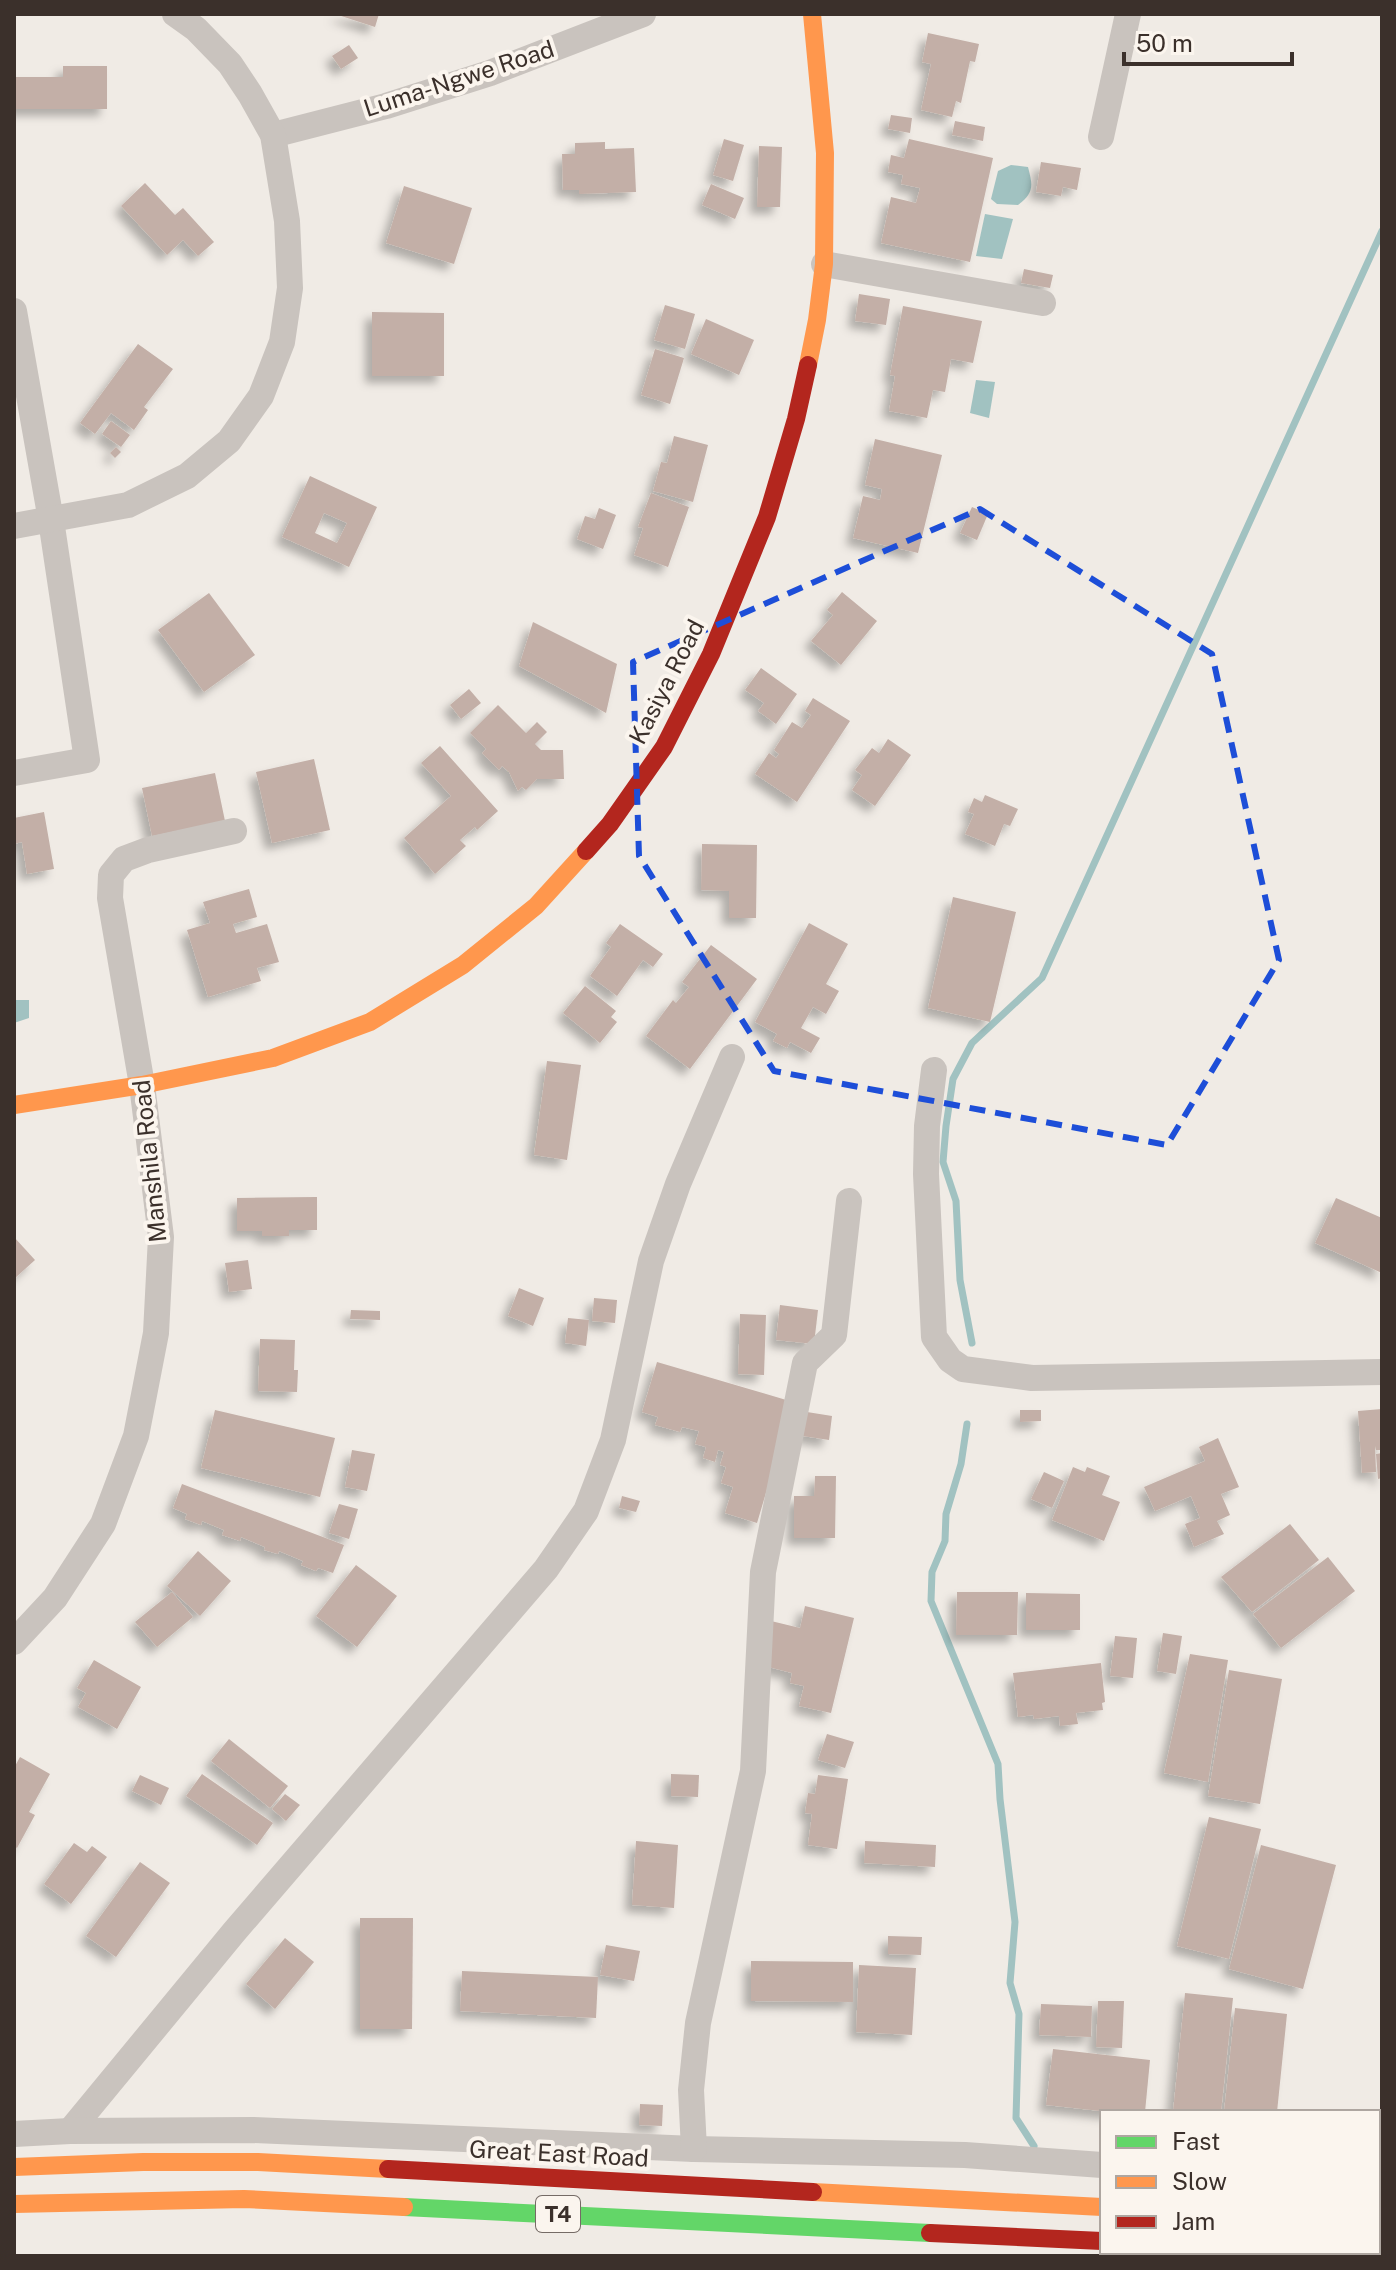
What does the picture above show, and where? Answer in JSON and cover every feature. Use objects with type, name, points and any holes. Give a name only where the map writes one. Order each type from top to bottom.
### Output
[{"type":"main road","name":"Kasiya Road","points":[[14,1105],[142,1085],[273,1058],[370,1022],[463,965],[536,906],[610,824],[664,747],[711,654],[767,517],[796,419],[817,320],[824,264],[825,153],[812,14]]},
{"type":"main road","name":"Great East Road","points":[[14,2167],[258,2162],[1100,2207]]},
{"type":"main road","name":"T4","points":[[14,2204],[244,2199],[1100,2247]]},
{"type":"main road","points":[[1344,2254],[1374,2256]]},
{"type":"street","points":[[14,526],[128,505],[187,476],[229,441],[261,396],[282,342],[290,288],[287,221],[273,135],[230,64],[196,29],[175,14]]},
{"type":"street","name":"Luma-Ngwe Road","points":[[273,135],[386,106],[490,73],[643,14]]},
{"type":"street","points":[[1101,137],[1128,14]]},
{"type":"street","points":[[824,264],[1043,303]]},
{"type":"street","points":[[14,311],[51,520],[87,760],[14,773]]},
{"type":"street","name":"Manshila Road","points":[[14,1642],[55,1598],[103,1524],[136,1436],[156,1333],[161,1237],[142,1085],[110,898],[111,875],[124,859],[148,850],[234,831]]},
{"type":"street","points":[[70,2131],[234,1932],[546,1569],[586,1511],[613,1440],[651,1261],[678,1184],[732,1057]]},
{"type":"street","points":[[934,1070],[927,1126],[926,1174],[934,1337],[950,1360],[963,1369],[1032,1378],[1382,1372]]},
{"type":"street","points":[[694,2149],[691,2090],[698,2023],[753,1771],[763,1572],[805,1363],[834,1335],[849,1201]]},
{"type":"street","points":[[14,2134],[253,2130],[694,2149],[965,2155],[1100,2165]]},
{"type":"highlighted area","points":[[980,509],[1212,654],[1279,960],[1167,1145],[774,1071],[639,856],[633,662]]},
{"type":"water","points":[[1011,165],[1028,167],[1030,193],[1018,205],[997,204],[991,199],[998,171]]},
{"type":"water","points":[[985,214],[1013,219],[1002,259],[976,256]]},
{"type":"water","points":[[976,380],[995,382],[989,418],[970,413]]},
{"type":"water","points":[[14,1000],[29,1000],[29,1018],[14,1023]]},
{"type":"building","points":[[335,14],[379,14],[375,27]]},
{"type":"building","points":[[928,33],[979,44],[975,62],[970,61],[961,103],[956,101],[952,117],[921,110],[931,64],[922,62]]},
{"type":"building","points":[[349,45],[358,58],[341,69],[332,56]]},
{"type":"building","points":[[63,66],[107,66],[107,109],[15,109],[15,77],[63,77]]},
{"type":"building","points":[[891,115],[912,118],[910,133],[888,129]]},
{"type":"building","points":[[955,121],[985,127],[983,141],[952,135]]},
{"type":"building","points":[[724,139],[744,145],[733,181],[713,175]]},
{"type":"building","points":[[909,139],[993,158],[970,262],[881,243],[891,197],[916,203],[920,188],[901,184],[903,175],[888,172],[891,155],[904,158]]},
{"type":"building","points":[[605,142],[605,149],[634,148],[636,192],[579,194],[579,190],[563,190],[562,154],[575,154],[575,143]]},
{"type":"building","points":[[759,146],[782,147],[780,207],[757,207]]},
{"type":"building","points":[[1041,162],[1081,168],[1077,190],[1063,187],[1061,196],[1036,192]]},
{"type":"building","points":[[145,183],[175,215],[183,208],[214,242],[198,256],[183,240],[167,255],[121,206]]},
{"type":"building","points":[[711,184],[744,198],[735,219],[702,205]]},
{"type":"building","points":[[404,186],[472,208],[454,264],[386,243]]},
{"type":"building","points":[[1024,269],[1053,275],[1050,288],[1021,283]]},
{"type":"building","points":[[859,294],[890,299],[886,325],[855,321]]},
{"type":"building","points":[[665,305],[695,314],[685,349],[654,340]]},
{"type":"building","points":[[903,306],[982,321],[973,363],[951,359],[945,392],[933,390],[927,418],[889,411],[895,376],[890,375]]},
{"type":"building","points":[[372,312],[444,313],[444,376],[372,376]]},
{"type":"building","points":[[706,319],[754,340],[739,375],[691,354]]},
{"type":"building","points":[[138,344],[173,369],[144,407],[148,410],[134,430],[111,413],[95,434],[80,423]]},
{"type":"building","points":[[655,349],[684,358],[670,404],[641,395]]},
{"type":"building","points":[[111,421],[130,435],[121,447],[102,434]]},
{"type":"building","points":[[674,436],[708,445],[693,502],[653,491],[661,462],[667,463]]},
{"type":"building","points":[[875,439],[942,455],[918,553],[853,538],[863,496],[880,500],[882,489],[865,485]]},
{"type":"building","points":[[116,447],[121,452],[115,458],[110,453]]},
{"type":"building","points":[[310,476],[377,507],[349,567],[282,537]],"holes":[[[324,513],[347,523],[337,543],[315,533]]]},
{"type":"building","points":[[651,493],[689,507],[668,567],[634,555],[643,528],[638,527]]},
{"type":"building","points":[[972,507],[988,514],[977,540],[960,533]]},
{"type":"building","points":[[599,508],[616,515],[603,549],[577,539],[585,516],[595,519]]},
{"type":"building","points":[[842,592],[877,621],[841,665],[811,641],[833,615],[827,610]]},
{"type":"building","points":[[209,593],[255,655],[204,692],[158,630]]},
{"type":"building","points":[[533,622],[617,664],[606,713],[519,666]]},
{"type":"building","points":[[761,668],[797,694],[776,724],[758,711],[764,703],[745,690]]},
{"type":"building","points":[[469,689],[481,703],[461,719],[450,705]]},
{"type":"building","points":[[813,698],[850,721],[797,802],[755,774],[769,753],[776,758],[779,754],[774,750],[792,722],[802,728],[811,715],[805,711]]},
{"type":"building","points":[[498,705],[526,733],[537,722],[547,732],[535,744],[541,750],[563,750],[564,779],[537,779],[526,790],[522,787],[518,791],[509,772],[502,766],[499,770],[482,753],[486,749],[470,733]]},
{"type":"building","points":[[888,739],[911,755],[875,806],[852,790],[862,775],[855,770],[872,748],[879,753]]},
{"type":"building","points":[[440,746],[498,811],[460,840],[466,846],[435,874],[404,838],[451,796],[421,763]]},
{"type":"building","points":[[314,759],[330,830],[272,843],[256,772]]},
{"type":"building","points":[[215,773],[225,821],[152,836],[142,788]]},
{"type":"building","points":[[985,795],[1018,809],[1010,826],[1004,824],[995,846],[965,834],[974,814],[968,812],[974,798],[982,802]]},
{"type":"building","points":[[44,812],[54,869],[27,874],[22,842],[14,844],[14,818]]},
{"type":"building","points":[[702,844],[757,845],[756,918],[729,918],[729,891],[701,890]]},
{"type":"building","points":[[249,889],[257,917],[233,924],[236,933],[267,924],[279,962],[257,968],[261,981],[208,997],[187,930],[210,923],[203,902]]},
{"type":"building","points":[[953,897],[1016,912],[990,1022],[928,1008]]},
{"type":"building","points":[[809,923],[848,944],[826,984],[839,991],[826,1014],[813,1007],[801,1028],[820,1038],[811,1053],[790,1042],[787,1048],[773,1041],[777,1034],[755,1022]]},
{"type":"building","points":[[620,924],[663,954],[653,967],[643,960],[617,996],[590,976],[611,947],[606,943]]},
{"type":"building","points":[[711,945],[757,979],[690,1069],[646,1036],[673,1000],[676,1003],[689,987],[682,982]]},
{"type":"building","points":[[585,986],[616,1011],[611,1017],[617,1022],[600,1043],[563,1013]]},
{"type":"building","points":[[547,1061],[581,1065],[567,1160],[534,1155]]},
{"type":"building","points":[[317,1197],[317,1230],[289,1230],[289,1236],[262,1236],[262,1231],[237,1231],[237,1198]]},
{"type":"building","points":[[1336,1198],[1382,1218],[1382,1273],[1315,1243]]},
{"type":"building","points":[[14,1237],[35,1260],[14,1279]]},
{"type":"building","points":[[248,1260],[252,1289],[229,1292],[225,1263]]},
{"type":"building","points":[[519,1288],[544,1298],[533,1326],[508,1316]]},
{"type":"building","points":[[594,1298],[617,1300],[615,1323],[592,1321]]},
{"type":"building","points":[[780,1305],[818,1310],[814,1344],[776,1340]]},
{"type":"building","points":[[351,1310],[380,1311],[380,1320],[350,1319]]},
{"type":"building","points":[[740,1314],[766,1315],[764,1375],[738,1374]]},
{"type":"building","points":[[568,1318],[589,1320],[586,1346],[565,1343]]},
{"type":"building","points":[[260,1339],[295,1340],[297,1392],[258,1391]]},
{"type":"building","points":[[657,1362],[793,1402],[757,1523],[725,1513],[733,1487],[721,1483],[726,1467],[720,1465],[724,1452],[718,1450],[715,1462],[703,1458],[706,1447],[695,1444],[699,1431],[682,1427],[680,1432],[655,1425],[658,1417],[642,1412]]},
{"type":"building","points":[[1382,1409],[1382,1450],[1376,1450],[1375,1446],[1376,1472],[1362,1473],[1358,1411]]},
{"type":"building","points":[[215,1410],[335,1438],[320,1497],[201,1468]]},
{"type":"building","points":[[1020,1410],[1041,1410],[1041,1421],[1020,1422]]},
{"type":"building","points":[[807,1412],[832,1416],[829,1440],[803,1436]]},
{"type":"building","points":[[1218,1438],[1239,1487],[1221,1494],[1230,1515],[1217,1521],[1224,1534],[1194,1547],[1185,1524],[1200,1518],[1191,1496],[1155,1511],[1144,1487],[1205,1461],[1199,1447]]},
{"type":"building","points":[[352,1450],[375,1454],[367,1491],[345,1487]]},
{"type":"building","points":[[1382,1453],[1382,1478],[1378,1479],[1376,1454]]},
{"type":"building","points":[[1073,1467],[1085,1472],[1087,1467],[1110,1476],[1102,1495],[1120,1502],[1104,1541],[1052,1520]]},
{"type":"building","points":[[1044,1472],[1064,1481],[1052,1508],[1031,1499]]},
{"type":"building","points":[[815,1476],[836,1476],[835,1538],[794,1538],[794,1496],[814,1496]]},
{"type":"building","points":[[182,1484],[344,1545],[333,1573],[318,1568],[316,1571],[301,1565],[303,1561],[279,1551],[278,1554],[264,1550],[265,1547],[241,1537],[240,1541],[222,1535],[224,1530],[202,1521],[201,1525],[185,1519],[187,1514],[173,1508]]},
{"type":"building","points":[[622,1496],[640,1501],[636,1512],[619,1508]]},
{"type":"building","points":[[339,1504],[358,1509],[349,1539],[329,1533]]},
{"type":"building","points":[[1290,1524],[1319,1560],[1252,1612],[1221,1577]]},
{"type":"building","points":[[198,1551],[231,1581],[200,1616],[167,1586]]},
{"type":"building","points":[[1328,1557],[1355,1591],[1281,1648],[1253,1614]]},
{"type":"building","points":[[356,1565],[397,1596],[357,1647],[316,1616]]},
{"type":"building","points":[[172,1592],[193,1617],[157,1647],[135,1622]]},
{"type":"building","points":[[957,1592],[1018,1592],[1017,1635],[956,1635]]},
{"type":"building","points":[[1026,1593],[1080,1594],[1080,1630],[1026,1630]]},
{"type":"building","points":[[805,1606],[854,1618],[831,1713],[799,1706],[804,1686],[790,1683],[792,1673],[761,1665],[771,1621],[800,1628]]},
{"type":"building","points":[[1163,1633],[1182,1636],[1176,1674],[1157,1671]]},
{"type":"building","points":[[1115,1636],[1137,1638],[1133,1678],[1110,1676]]},
{"type":"building","points":[[1190,1654],[1228,1660],[1208,1782],[1164,1773]]},
{"type":"building","points":[[94,1660],[141,1687],[117,1729],[78,1707],[86,1693],[77,1688]]},
{"type":"building","points":[[1101,1663],[1103,1710],[1076,1713],[1078,1724],[1060,1726],[1059,1716],[1018,1717],[1013,1673]]},
{"type":"building","points":[[1229,1670],[1282,1679],[1260,1804],[1208,1796]]},
{"type":"building","points":[[827,1734],[854,1742],[845,1768],[818,1760]]},
{"type":"building","points":[[229,1739],[288,1786],[270,1808],[211,1761]]},
{"type":"building","points":[[20,1757],[50,1774],[29,1812],[35,1815],[17,1848],[14,1846],[14,1768]]},
{"type":"building","points":[[202,1774],[273,1823],[257,1845],[186,1796]]},
{"type":"building","points":[[671,1774],[699,1775],[698,1797],[671,1796]]},
{"type":"building","points":[[140,1775],[169,1788],[161,1805],[132,1791]]},
{"type":"building","points":[[818,1775],[848,1779],[837,1849],[808,1845],[812,1814],[805,1813],[808,1793],[815,1794]]},
{"type":"building","points":[[285,1794],[300,1805],[286,1821],[272,1809]]},
{"type":"building","points":[[1209,1817],[1261,1829],[1229,1959],[1177,1946]]},
{"type":"building","points":[[636,1841],[678,1845],[674,1908],[632,1905]]},
{"type":"building","points":[[865,1841],[936,1845],[935,1867],[864,1863]]},
{"type":"building","points":[[74,1843],[87,1852],[92,1846],[107,1857],[71,1904],[44,1884]]},
{"type":"building","points":[[1261,1845],[1336,1865],[1303,1989],[1229,1969]]},
{"type":"building","points":[[140,1862],[170,1883],[116,1957],[86,1936]]},
{"type":"building","points":[[360,1918],[413,1918],[412,2029],[360,2029]]},
{"type":"building","points":[[888,1936],[922,1937],[921,1955],[888,1954]]},
{"type":"building","points":[[285,1938],[314,1962],[275,2009],[246,1984]]},
{"type":"building","points":[[606,1945],[640,1951],[634,1981],[600,1975]]},
{"type":"building","points":[[751,1961],[853,1962],[853,2002],[751,2001]]},
{"type":"building","points":[[859,1965],[916,1968],[912,2035],[856,2032]]},
{"type":"building","points":[[462,1971],[598,1977],[596,2018],[460,2011]]},
{"type":"building","points":[[1185,1993],[1233,1998],[1221,2110],[1173,2110]]},
{"type":"building","points":[[1098,2001],[1124,2001],[1122,2048],[1096,2047]]},
{"type":"building","points":[[1041,2004],[1092,2006],[1091,2037],[1039,2035]]},
{"type":"building","points":[[1235,2008],[1287,2014],[1277,2110],[1224,2110]]},
{"type":"building","points":[[1053,2049],[1150,2060],[1145,2110],[1100,2111],[1046,2105]]},
{"type":"building","points":[[640,2104],[663,2105],[662,2126],[639,2125]]},
{"type":"waterway","points":[[972,1343],[960,1280],[956,1201],[943,1162],[953,1079],[972,1043],[1042,978],[1382,231]]},
{"type":"waterway","points":[[967,1424],[961,1464],[946,1514],[945,1541],[932,1572],[931,1601],[998,1764],[1015,1922],[1010,1983],[1019,2014],[1016,2118],[1034,2146]]},
{"type":"traffic: fast","points":[[404,2207],[930,2233]]},
{"type":"traffic: fast","points":[[1344,2254],[1374,2256]]},
{"type":"traffic: slow","points":[[808,365],[824,264],[825,153],[812,14]]},
{"type":"traffic: slow","points":[[14,1105],[142,1085],[273,1058],[370,1022],[463,965],[536,906],[586,851]]},
{"type":"traffic: slow","points":[[14,2167],[258,2162],[388,2169]]},
{"type":"traffic: slow","points":[[813,2192],[1100,2207]]},
{"type":"traffic: slow","points":[[14,2204],[244,2199],[404,2207]]},
{"type":"traffic: jam","points":[[586,851],[610,824],[664,747],[711,654],[767,517],[796,419],[808,365]]},
{"type":"traffic: jam","points":[[388,2169],[813,2192]]},
{"type":"traffic: jam","points":[[930,2233],[1100,2241]]}]
